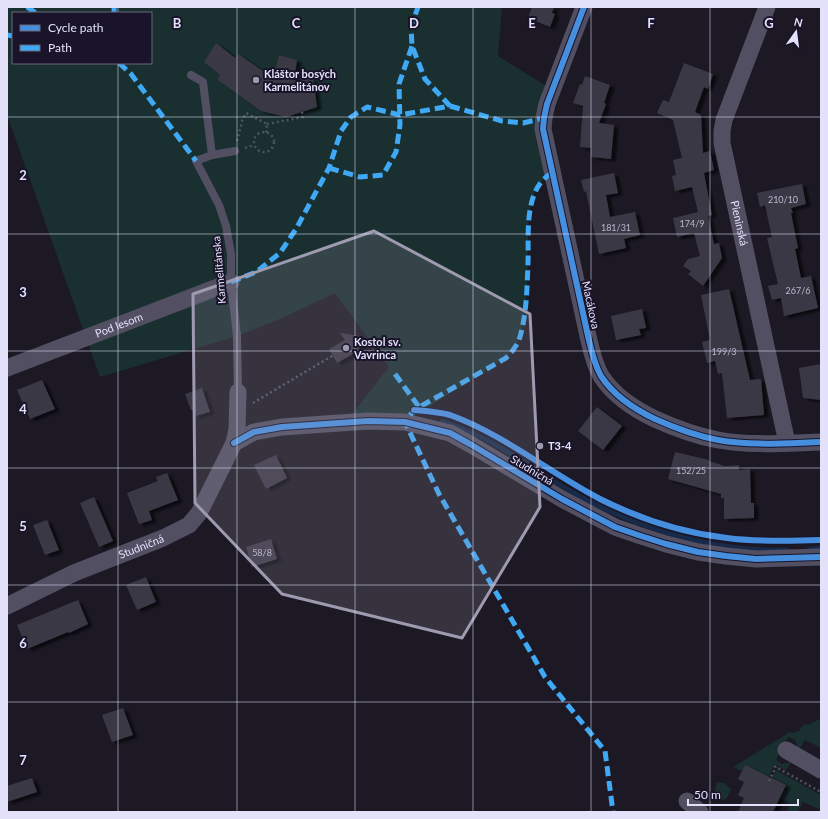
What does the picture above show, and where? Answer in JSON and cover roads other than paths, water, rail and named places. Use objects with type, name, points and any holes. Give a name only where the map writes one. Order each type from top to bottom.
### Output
[{"type":"street","name":"Macákova","points":[[584,7],[547,104],[543,129],[588,336],[595,362],[601,376],[622,400],[633,408],[666,424],[687,432],[718,440],[760,444],[821,442]]},
{"type":"street","name":"Pieninská","points":[[767,7],[724,120],[722,143],[787,443]]},
{"type":"street","name":"Pod lesom","points":[[7,368],[231,282]]},
{"type":"street","name":"Studničná","points":[[7,606],[74,573],[163,538],[189,525],[199,513],[234,443],[237,429],[238,392]]},
{"type":"street","name":"Studničná","points":[[234,443],[254,432],[282,427],[368,421],[405,422],[450,433],[562,499],[615,527],[638,535],[673,546],[726,556],[756,559],[821,557]]},
{"type":"street","points":[[786,750],[821,770]]},
{"type":"lane","points":[[191,75],[203,82],[212,155],[235,151]]},
{"type":"lane","name":"Karmelitánska","points":[[212,155],[196,161],[219,205],[226,226],[231,254],[231,282],[237,336],[238,392]]},
{"type":"waterway","points":[[442,421],[492,443],[583,498],[638,523],[697,541],[726,546],[787,550]]},
{"type":"waterway","points":[[809,549],[821,548]]},
{"type":"place","name":"Kláštor bosých Karmelitánov","points":[[256,80]]},
{"type":"place","name":"Kostol sv. Vavrinca","points":[[346,348]]},
{"type":"place","name":"T3-4","points":[[540,446]]}]
